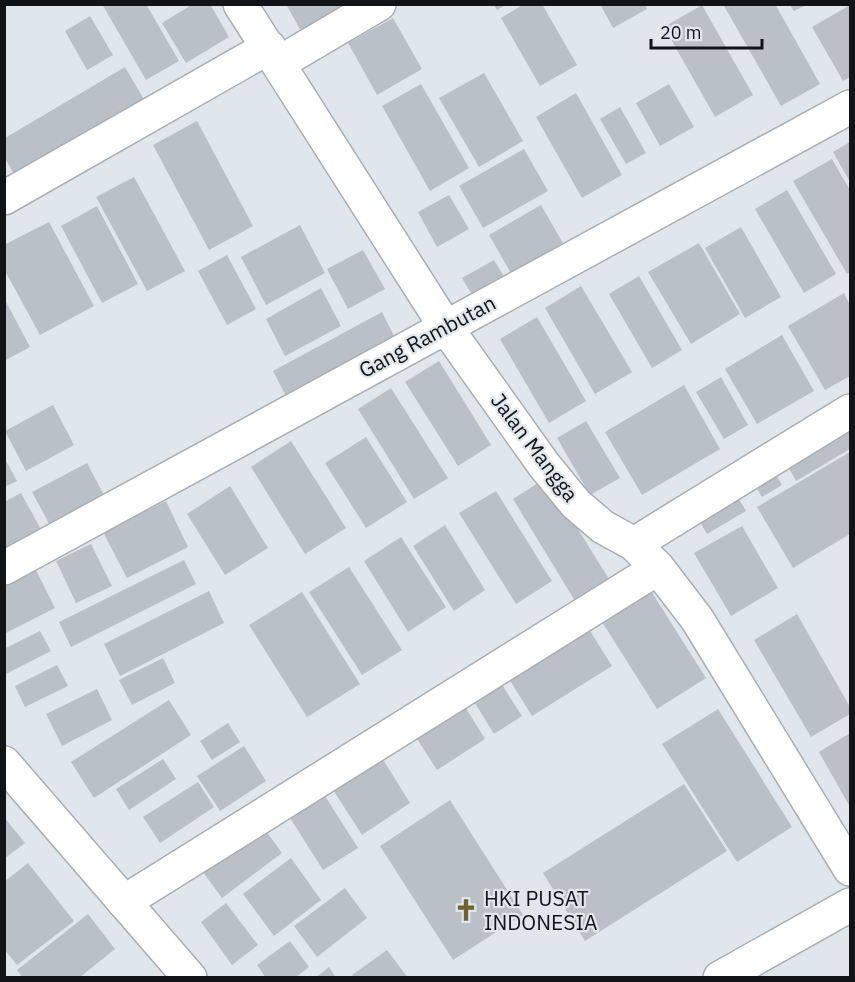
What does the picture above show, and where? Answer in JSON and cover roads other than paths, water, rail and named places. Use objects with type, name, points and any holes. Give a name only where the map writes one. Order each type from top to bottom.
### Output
[{"type":"street","name":"Jalan Mangga","points":[[240,4],[445,326],[544,465],[576,504],[603,527],[634,544],[658,568],[697,619],[752,713],[850,868]]},
{"type":"street","points":[[4,198],[274,55],[379,4]]},
{"type":"street","name":"Gang Rambutan","points":[[4,568],[850,107]]},
{"type":"street","points":[[634,544],[850,411]]},
{"type":"street","points":[[124,902],[658,568]]},
{"type":"street","points":[[4,763],[190,978]]},
{"type":"street","points":[[720,978],[850,905]]},
{"type":"place","name":"HKI PUSAT INDONESIA","points":[[466,910]]}]
